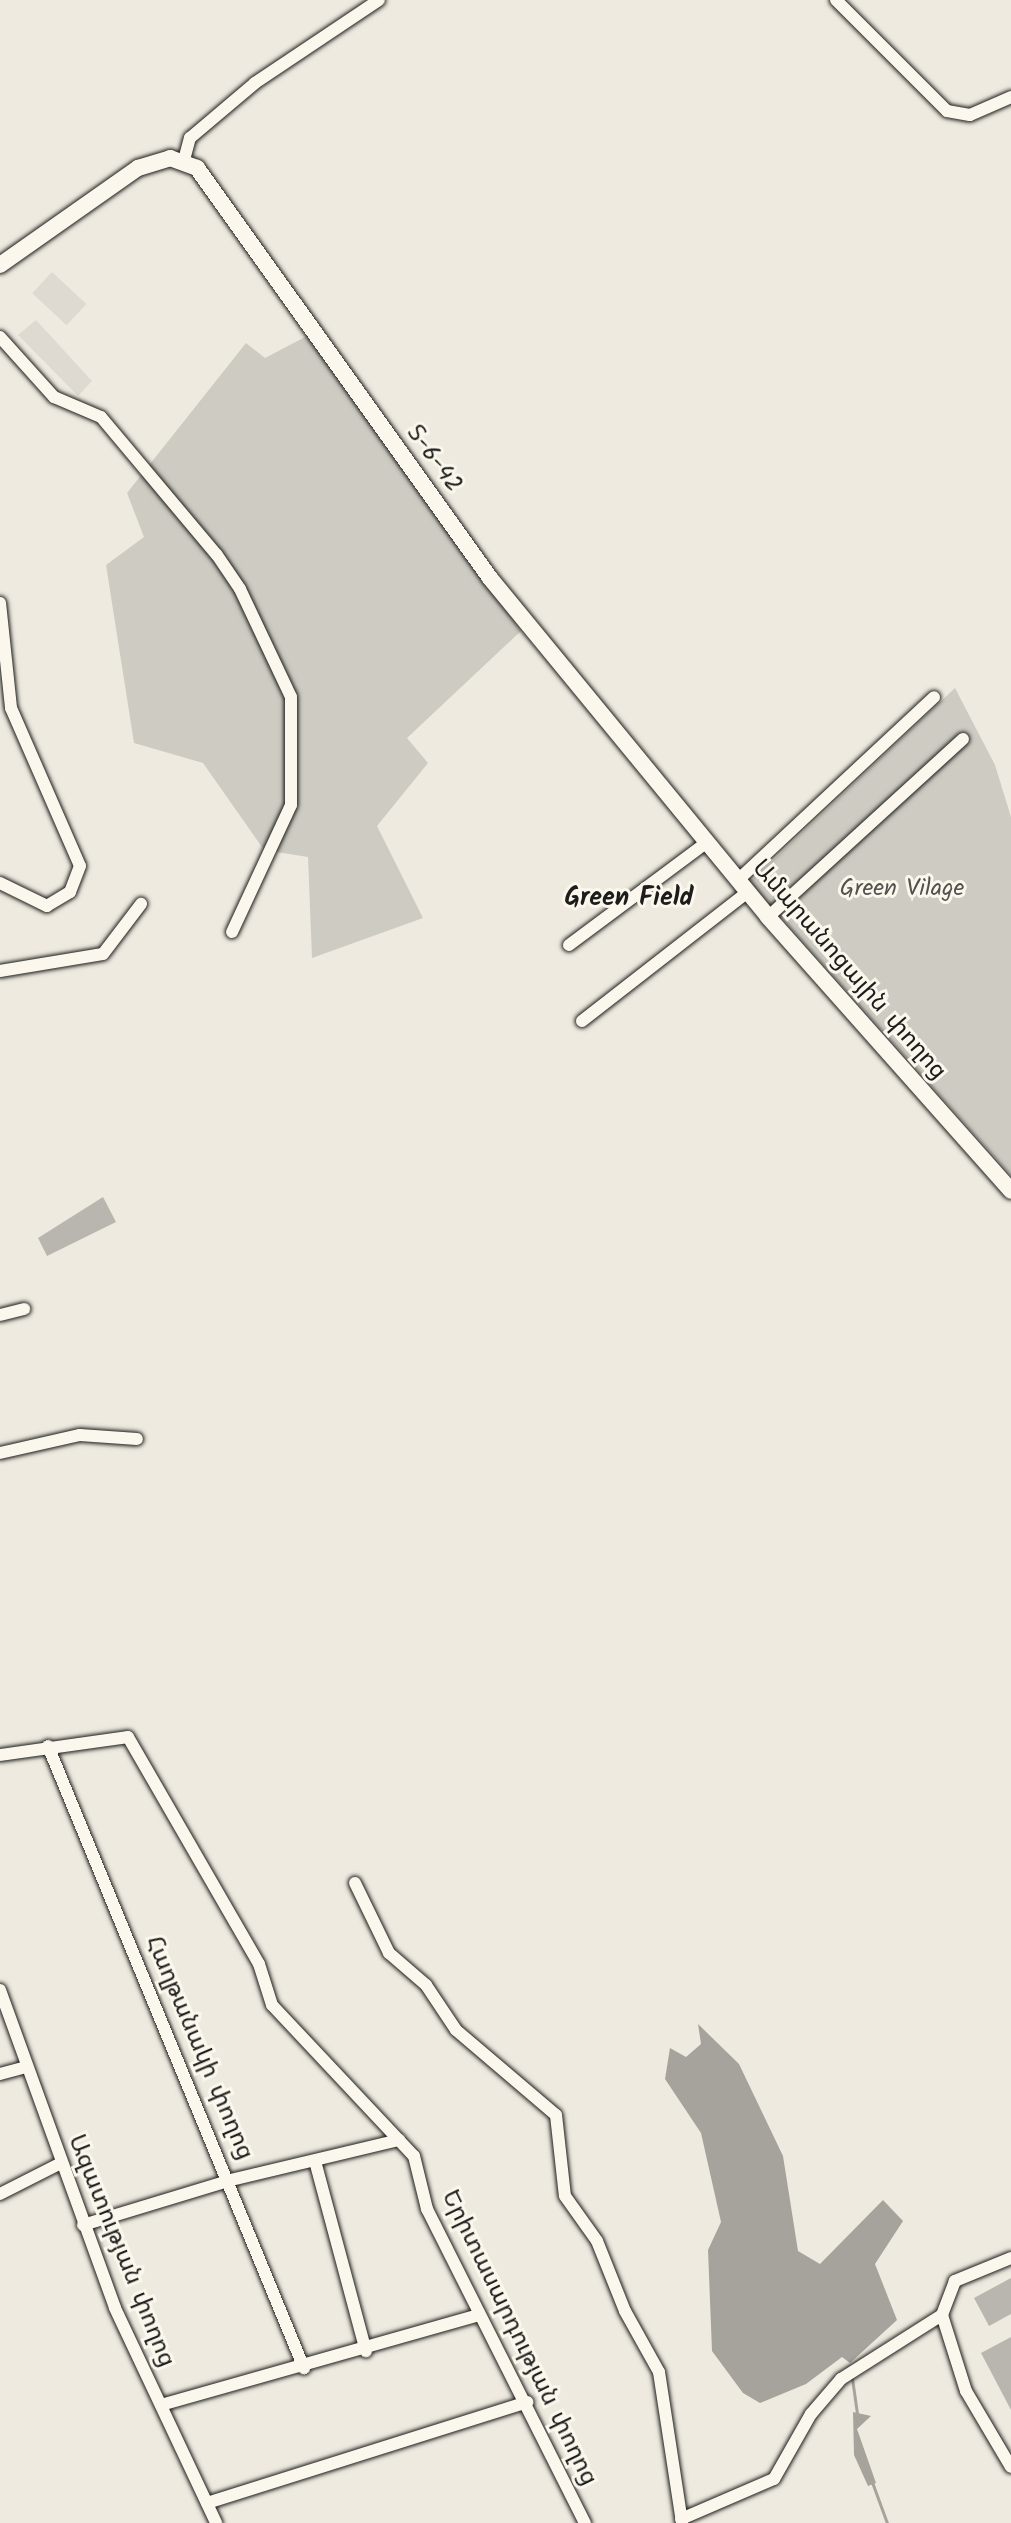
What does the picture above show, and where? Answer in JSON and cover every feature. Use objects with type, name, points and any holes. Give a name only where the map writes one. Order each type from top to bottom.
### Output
[{"type":"main road","points":[[0,265],[138,168],[184,160]]},
{"type":"main road","name":"Տ-6-42","points":[[184,160],[210,183],[490,578],[655,779]]},
{"type":"main road","name":"Ամարանոցային փողոց","points":[[655,779],[768,917],[1011,1191]]},
{"type":"street","points":[[184,160],[190,138],[255,83],[379,0]]},
{"type":"street","points":[[836,0],[947,111],[970,115],[1011,97]]},
{"type":"street","points":[[0,337],[54,397],[101,417],[217,555],[240,589],[291,697],[296,730],[291,805],[232,932]]},
{"type":"street","points":[[0,603],[11,708],[80,866],[70,892],[37,905],[0,883]]},
{"type":"street","points":[[582,1021],[743,886],[934,697]]},
{"type":"street","points":[[768,917],[963,739]]},
{"type":"street","points":[[569,945],[707,842]]},
{"type":"street","points":[[0,971],[103,954],[141,904]]},
{"type":"street","points":[[0,1315],[24,1309]]},
{"type":"street","points":[[0,1453],[80,1435],[137,1439]]},
{"type":"street","name":"Երիտասարդության փողոց","points":[[48,1746],[128,1737],[259,1964],[272,2005],[414,2156],[427,2209],[479,2315],[527,2402],[585,2523]]},
{"type":"street","points":[[0,1755],[48,1746]]},
{"type":"street","name":"Հաղթանակի փողոց","points":[[48,1746],[231,2180],[304,2368]]},
{"type":"street","points":[[355,1883],[389,1953],[426,1985],[456,2030],[556,2115],[565,2196],[597,2241],[625,2311],[659,2372],[681,2521],[774,2479],[811,2414],[841,2379],[942,2315],[955,2281],[1011,2258]]},
{"type":"street","name":"Ազատության փողոց","points":[[0,1990],[83,2225],[216,2523]]},
{"type":"street","points":[[0,2074],[27,2067]]},
{"type":"street","points":[[83,2225],[231,2180],[399,2140]]},
{"type":"street","points":[[315,2161],[366,2351]]},
{"type":"street","points":[[0,2194],[61,2163]]},
{"type":"street","points":[[161,2405],[366,2351],[479,2315]]},
{"type":"street","points":[[942,2315],[966,2391],[1011,2467]]},
{"type":"street","points":[[207,2503],[527,2402]]},
{"type":"shaded area","points":[[52,272],[86,304],[67,325],[32,293]]},
{"type":"shaded area","points":[[36,320],[92,381],[78,396],[18,335]]},
{"type":"shaded area","points":[[698,2024],[739,2064],[783,2156],[798,2251],[820,2264],[883,2200],[903,2221],[875,2264],[897,2320],[850,2363],[842,2357],[806,2384],[760,2403],[743,2393],[712,2351],[708,2250],[721,2222],[701,2133],[665,2079],[670,2048],[686,2057],[701,2044]]},
{"type":"shaded area","points":[[853,2412],[871,2416],[857,2429],[876,2483],[868,2486],[854,2455]]},
{"type":"green space","points":[[307,336],[521,631],[407,738],[428,763],[377,826],[423,918],[312,958],[308,857],[264,850],[203,763],[134,743],[106,565],[144,537],[127,493],[246,343],[265,358]]},
{"type":"green space","name":"Green Vilage","points":[[955,688],[995,765],[1011,817],[1011,1175],[750,882]]},
{"type":"building","points":[[103,1197],[116,1222],[47,1256],[38,1238]]},
{"type":"building","points":[[1011,2278],[1011,2314],[989,2326],[974,2298]]},
{"type":"building","points":[[1011,2337],[1011,2410],[981,2353]]},
{"type":"waterway","points":[[852,2378],[857,2414]]},
{"type":"waterway","points":[[872,2482],[887,2523]]},
{"type":"district","name":"Green Field","points":[[629,899]]}]
